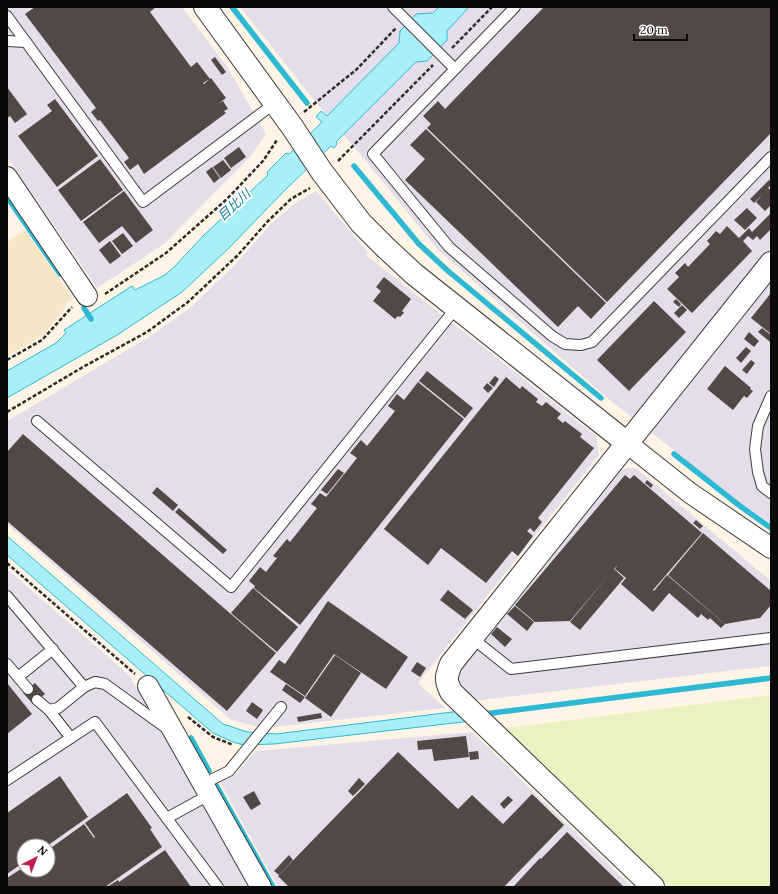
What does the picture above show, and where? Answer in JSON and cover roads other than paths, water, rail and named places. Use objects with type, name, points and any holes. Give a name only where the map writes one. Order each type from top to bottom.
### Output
[{"type":"street","points":[[205,7],[291,125],[325,175],[362,223],[380,243],[414,274],[456,308],[690,493],[771,563]]},
{"type":"street","points":[[7,177],[87,296]]},
{"type":"street","points":[[653,887],[451,692],[447,685],[446,675],[451,664],[771,263]]},
{"type":"street","points":[[690,493],[771,548]]},
{"type":"street","points":[[148,686],[261,887]]},
{"type":"lane","points":[[393,7],[455,69]]},
{"type":"lane","points":[[515,7],[373,154],[449,247],[552,336],[565,344],[581,345],[592,342],[771,157]]},
{"type":"lane","points":[[7,16],[143,202],[275,103]]},
{"type":"lane","points":[[7,41],[26,42]]},
{"type":"lane","points":[[37,421],[231,587],[456,308]]},
{"type":"lane","points":[[771,396],[758,426],[755,449],[758,472],[762,486],[771,493]]},
{"type":"lane","points":[[7,596],[84,687]]},
{"type":"lane","points":[[472,638],[511,669],[771,638]]},
{"type":"lane","points":[[18,677],[52,649]]},
{"type":"lane","points":[[7,664],[28,689]]},
{"type":"lane","points":[[49,710],[58,708],[84,687],[96,682],[105,684],[176,735]]},
{"type":"lane","points":[[37,700],[49,710],[71,738]]},
{"type":"lane","points":[[167,818],[229,771],[281,707]]},
{"type":"lane","points":[[7,780],[95,722],[218,887]]},
{"type":"water","points":[[439,7],[469,7],[447,31],[447,40],[427,61],[416,62],[336,142],[337,144],[334,148],[331,146],[286,189],[229,248],[182,292],[117,335],[7,398],[7,371],[56,343],[66,333],[64,330],[132,286],[135,290],[165,275],[204,235],[268,175],[267,172],[286,153],[289,154],[322,122],[316,117],[321,111],[327,116],[399,43],[400,31],[416,14],[433,13]]},
{"type":"water","points":[[7,536],[223,724],[247,732],[276,734],[460,711],[471,721],[274,744],[244,745],[233,742],[213,733],[7,555]]},
{"type":"waterway","points":[[232,7],[307,103]]},
{"type":"waterway","points":[[354,166],[419,244],[448,271],[601,398]]},
{"type":"waterway","points":[[7,197],[60,274]]},
{"type":"waterway","points":[[84,308],[91,319]]},
{"type":"waterway","points":[[674,454],[740,506],[771,528]]},
{"type":"waterway","points":[[484,714],[771,678]]},
{"type":"waterway","points":[[191,738],[209,771]]},
{"type":"waterway","points":[[216,785],[273,887]]},
{"type":"water label","name":"目比川","points":[[234,205]]}]
